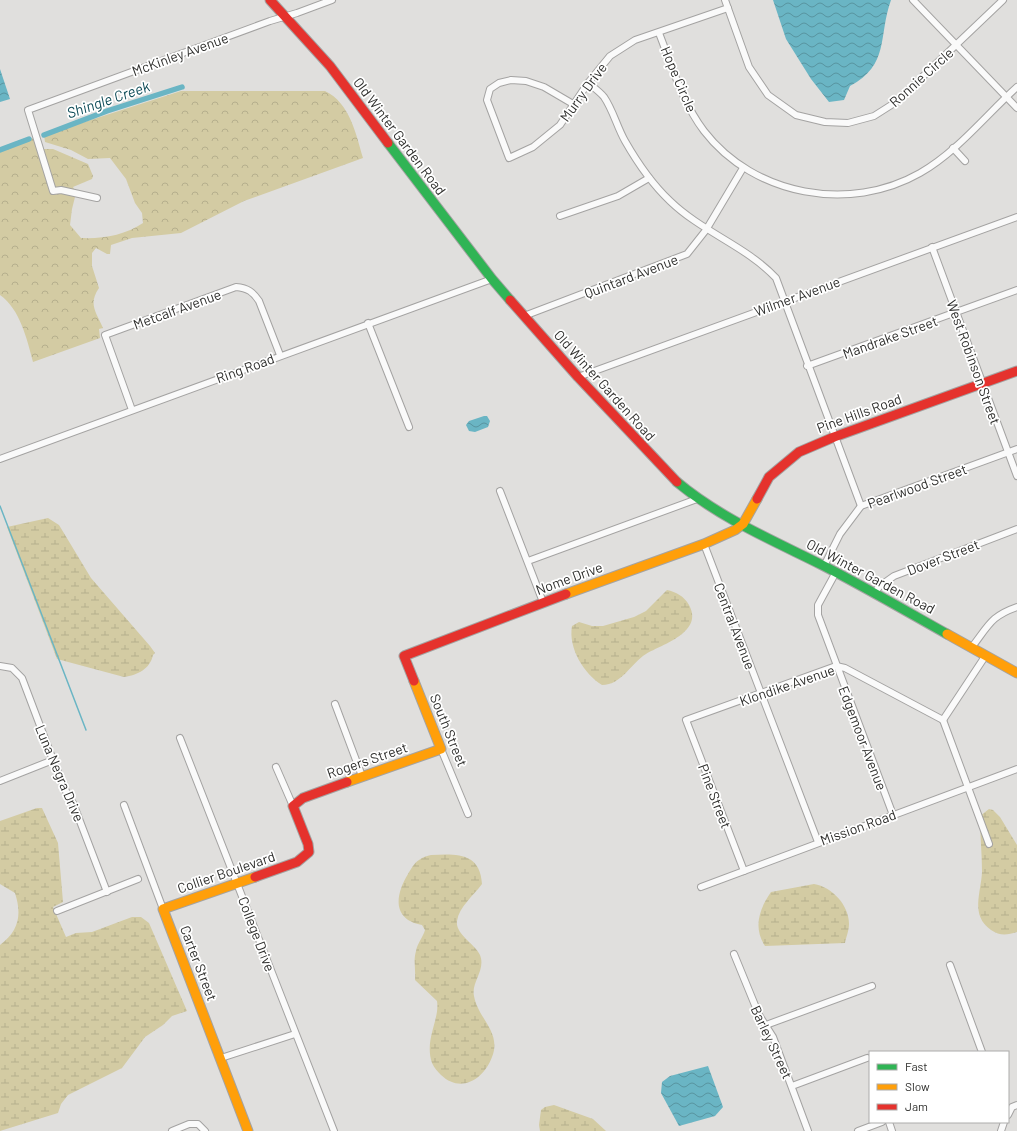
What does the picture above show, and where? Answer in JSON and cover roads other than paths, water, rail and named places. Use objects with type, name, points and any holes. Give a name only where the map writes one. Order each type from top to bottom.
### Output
[{"type":"main road","name":"Old Winter Garden Road","points":[[270,0],[330,66],[492,279],[578,377],[664,471],[697,499],[727,517],[836,572],[1017,673]]},
{"type":"main road","name":"Pine Hills Road","points":[[743,524],[769,477],[799,452],[834,437],[1017,371]]},
{"type":"main road","name":"Nome Drive","points":[[404,656],[544,602],[704,544],[735,530],[743,524]]},
{"type":"main road","name":"South Street","points":[[404,656],[441,749]]},
{"type":"main road","name":"Rogers Street","points":[[293,806],[303,798],[441,749]]},
{"type":"main road","name":"Collier Boulevard","points":[[163,909],[298,862],[309,852],[308,844],[293,806]]},
{"type":"main road","name":"Carter Street","points":[[163,909],[248,1131]]},
{"type":"street","name":"Ronnie Circle","points":[[725,0],[749,67],[768,95],[796,115],[825,122],[848,123],[874,116],[896,102],[1003,0]]},
{"type":"street","points":[[913,0],[1017,108]]},
{"type":"street","name":"McKinley Avenue","points":[[97,198],[61,190],[53,191],[28,110],[263,23],[328,1]]},
{"type":"street","name":"Murry Drive","points":[[573,104],[544,87],[526,81],[511,80],[499,83],[490,89],[487,100],[509,158],[533,147],[560,125],[588,82],[610,56],[635,40],[728,8]]},
{"type":"street","name":"Hope Circle","points":[[659,33],[689,109],[705,132],[724,152],[743,168],[797,191],[822,194],[850,194],[882,189],[920,173],[953,148],[1017,87]]},
{"type":"street","points":[[588,82],[603,96],[625,141],[649,178],[670,202],[706,230],[749,254],[764,265],[776,278],[807,366],[861,506]]},
{"type":"street","points":[[953,148],[966,161]]},
{"type":"street","name":"Quintard Avenue","points":[[524,316],[687,254],[706,230],[743,168]]},
{"type":"street","points":[[560,216],[618,196],[649,178]]},
{"type":"street","name":"Wilmer Avenue","points":[[578,377],[1017,216]]},
{"type":"street","name":"West Robinson Street","points":[[932,247],[1017,476]]},
{"type":"street","name":"Ring Road","points":[[0,458],[492,279]]},
{"type":"street","name":"Metcalf Avenue","points":[[132,410],[105,335],[236,287],[249,290],[260,301],[280,355]]},
{"type":"street","name":"Mandrake Street","points":[[807,366],[1017,290]]},
{"type":"street","points":[[368,323],[409,427]]},
{"type":"street","name":"Pearlwood Street","points":[[824,566],[840,534],[861,506],[1017,450]]},
{"type":"street","points":[[500,491],[544,602]]},
{"type":"street","points":[[528,561],[697,499]]},
{"type":"street","name":"Dover Street","points":[[874,593],[880,586],[894,576],[1017,529]]},
{"type":"street","name":"Central Avenue","points":[[704,544],[818,842]]},
{"type":"street","name":"Edgemoor Avenue","points":[[836,572],[818,605],[818,615],[892,815]]},
{"type":"street","points":[[972,647],[1000,613],[1017,607]]},
{"type":"street","points":[[986,655],[943,720],[989,844]]},
{"type":"street","name":"Luna Negra Drive","points":[[0,666],[12,668],[22,678],[53,760],[68,796],[73,803],[107,892]]},
{"type":"street","name":"Klondike Avenue","points":[[686,720],[836,666],[845,668],[943,720]]},
{"type":"street","points":[[335,704],[362,776]]},
{"type":"street","name":"Pine Street","points":[[686,720],[744,871]]},
{"type":"street","name":"College Drive","points":[[180,738],[334,1131]]},
{"type":"street","name":"South Street","points":[[441,749],[468,814]]},
{"type":"street","points":[[0,781],[53,760]]},
{"type":"street","points":[[276,767],[293,806]]},
{"type":"street","name":"Mission Road","points":[[701,888],[818,842],[1017,768]]},
{"type":"street","name":"Carter Street","points":[[124,805],[163,909]]},
{"type":"street","points":[[57,911],[138,879]]},
{"type":"street","name":"Barley Street","points":[[734,954],[759,1015],[773,1037],[808,1131]]},
{"type":"street","points":[[950,965],[982,1051]]},
{"type":"street","points":[[766,1026],[872,986]]},
{"type":"street","points":[[221,1058],[295,1034]]},
{"type":"street","points":[[792,1086],[867,1058]]},
{"type":"street","points":[[858,1131],[879,1123]]},
{"type":"street","points":[[172,1131],[189,1124],[198,1124],[205,1131]]},
{"type":"water","points":[[773,0],[891,0],[887,13],[881,49],[877,59],[863,78],[850,86],[844,100],[829,102],[811,79],[786,39]]},
{"type":"water","points":[[0,69],[10,99],[0,102]]},
{"type":"water","points":[[487,416],[490,421],[488,427],[475,432],[469,431],[466,425],[469,421]]},
{"type":"water","points":[[708,1066],[723,1107],[715,1116],[679,1126],[661,1093],[662,1082],[670,1076]]},
{"type":"waterway","name":"Shingle Creek","points":[[44,135],[107,111],[182,87]]},
{"type":"waterway","name":"Shingle Creek","points":[[0,150],[29,139]]},
{"type":"waterway","points":[[0,506],[86,730]]}]
